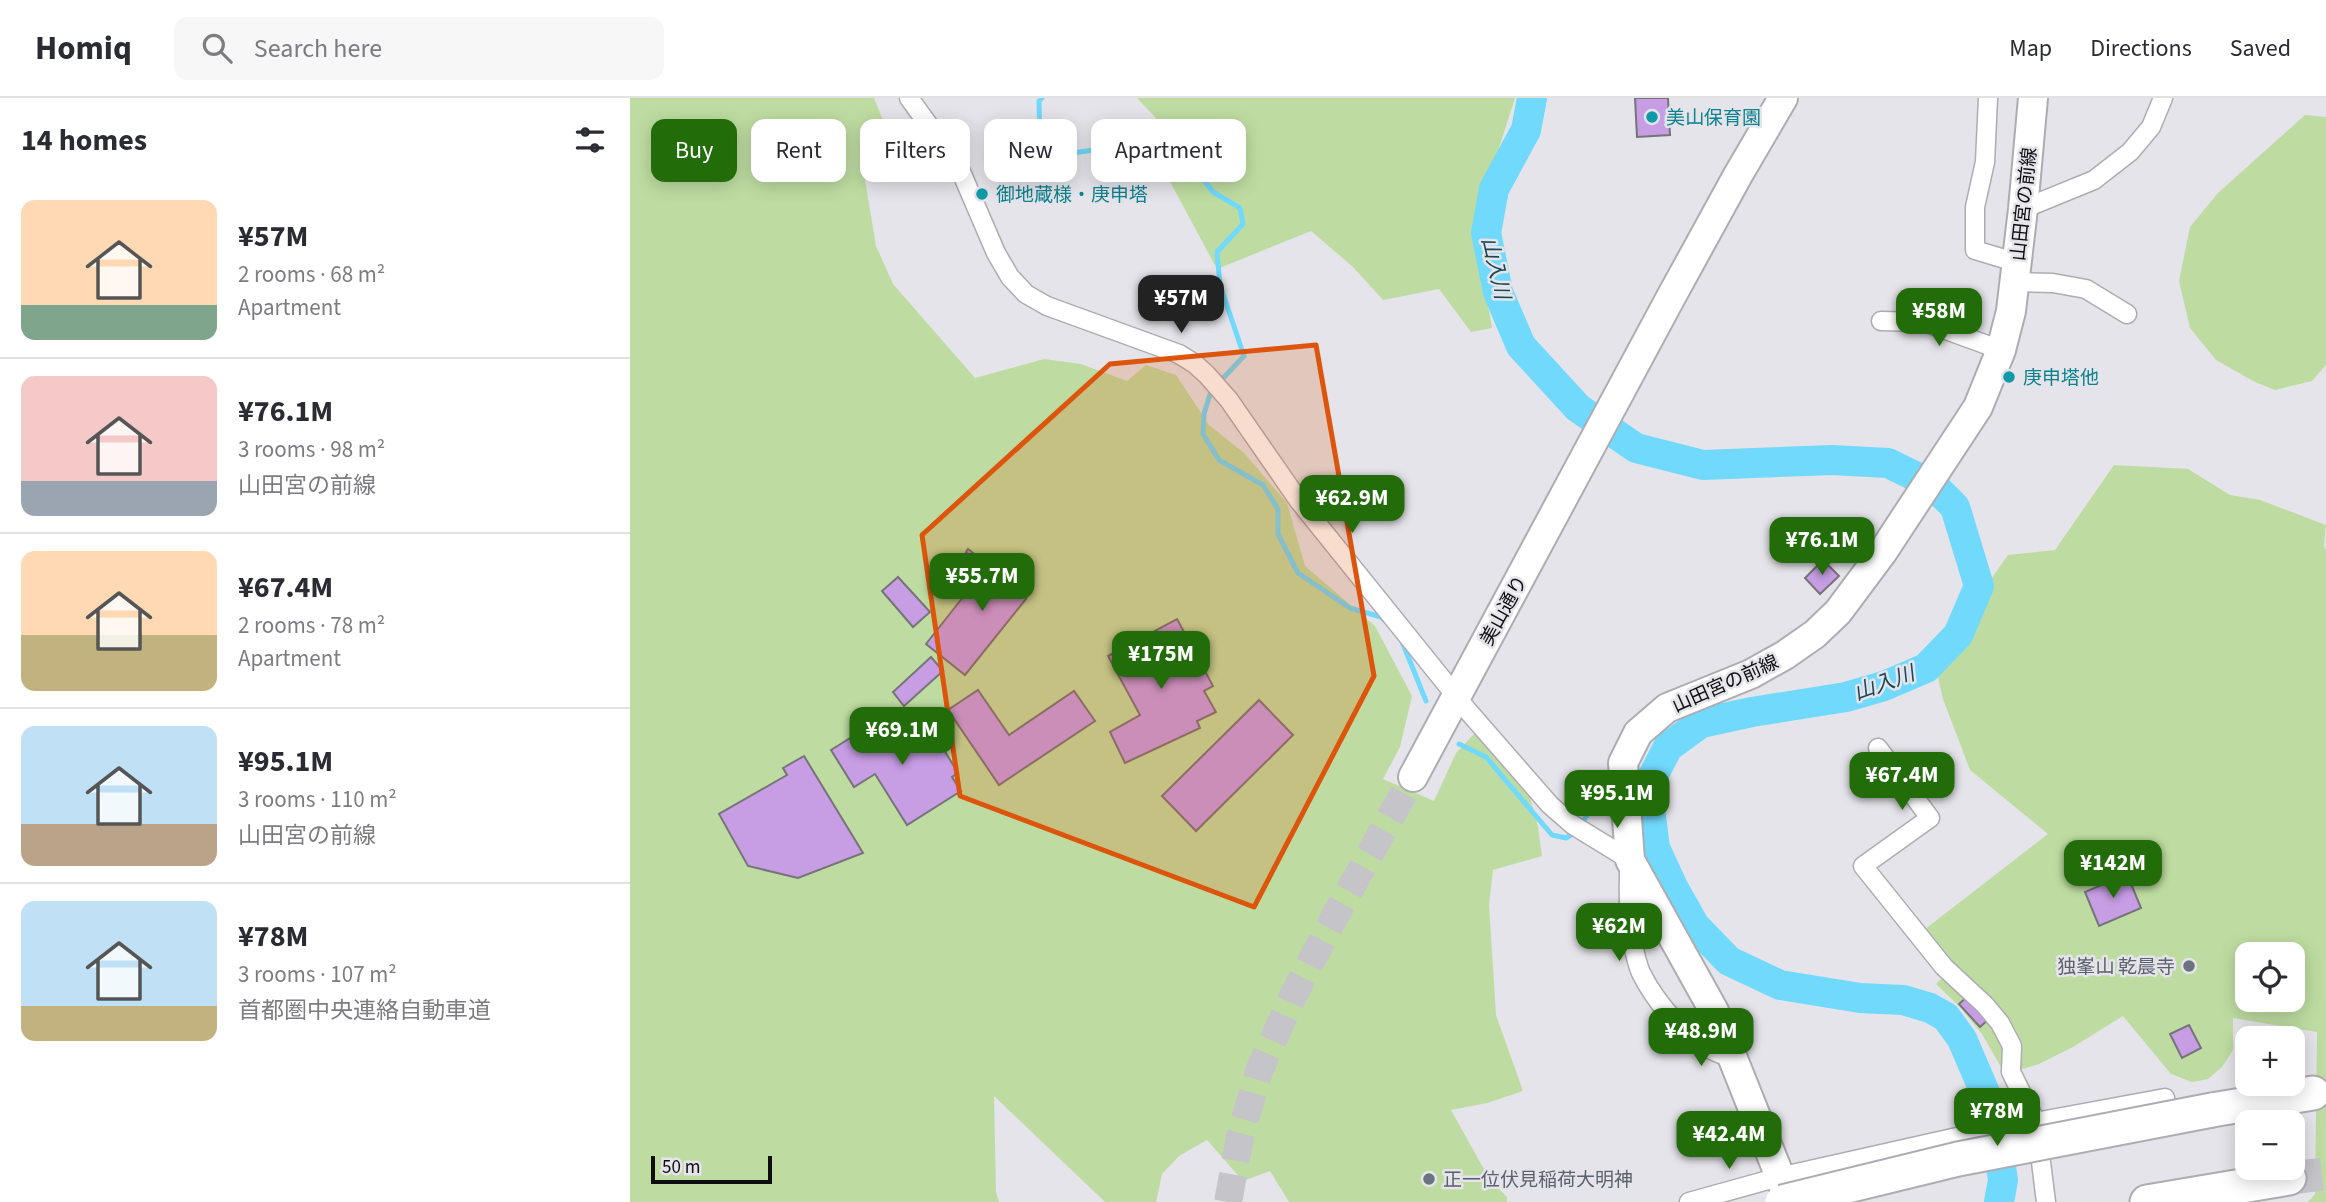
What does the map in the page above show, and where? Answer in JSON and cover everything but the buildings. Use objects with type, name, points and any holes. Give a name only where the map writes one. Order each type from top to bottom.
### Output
[{"type":"highway","points":[[1784,1194],[1958,1158],[2313,1093]]},
{"type":"highway","points":[[2147,1202],[2278,1180]]},
{"type":"main road","name":"美山通り","points":[[1413,777],[1731,187],[1783,98]]},
{"type":"main road","name":"山田宮の前線","points":[[1784,1194],[1734,1058],[1708,999],[1630,860],[1623,773],[1629,749],[1638,733],[1667,708],[1751,674],[1786,655],[1815,634],[1838,612],[1861,583],[1978,407],[2001,350],[2011,311],[2033,98]]},
{"type":"street","points":[[909,98],[959,167],[996,253],[1010,277],[1026,294],[1048,306],[1179,354],[1209,377],[1224,394],[1299,501],[1457,696],[1550,805],[1578,828],[1630,860],[1630,921],[1640,971],[1665,1010],[1689,1036],[1706,1049],[1734,1058]]},
{"type":"street","points":[[1988,98],[1985,162],[1975,207],[1976,250],[2016,272],[2086,289],[2120,310]]},
{"type":"street","points":[[2023,209],[2094,180],[2130,152],[2151,127],[2163,98]]},
{"type":"street","points":[[1881,321],[1924,322],[2001,350]]},
{"type":"street","points":[[1878,748],[1930,818],[1863,866],[1944,967],[1985,1005],[2000,1023],[2012,1046],[2011,1072],[2028,1123],[2046,1202]]},
{"type":"street","points":[[1689,1202],[1784,1194],[1966,1135],[2165,1098]]},
{"type":"highlighted area","points":[[1316,345],[1374,676],[1254,907],[960,796],[922,535],[1110,364]]},
{"type":"green space","points":[[630,98],[874,98],[882,119],[860,119],[860,182],[865,182],[876,246],[893,284],[975,378],[1044,359],[1081,364],[1127,381],[1146,365],[1176,375],[1209,425],[1244,453],[1287,503],[1305,566],[1375,626],[1412,696],[1400,747],[1383,779],[1434,801],[1456,753],[1475,733],[1528,790],[1538,827],[1542,856],[1493,870],[1489,904],[1496,1015],[1523,1091],[1487,1103],[1451,1110],[1490,1180],[1507,1197],[1507,1202],[1289,1202],[1270,1171],[1243,1181],[1207,1140],[1179,1156],[1162,1174],[1156,1202],[1105,1202],[994,1096],[996,1192],[999,1202],[630,1202]]},
{"type":"green space","points":[[1137,98],[1515,98],[1474,226],[1492,328],[1471,332],[1439,289],[1383,300],[1353,267],[1311,231],[1217,269],[1170,182],[1246,182],[1246,119],[1155,117]]},
{"type":"green space","points":[[2305,115],[2326,117],[2326,365],[2312,381],[2275,390],[2216,360],[2190,328],[2179,281],[2190,227],[2218,193]]},
{"type":"green space","points":[[2114,465],[2188,469],[2230,495],[2260,500],[2326,525],[2326,1202],[2308,1202],[2315,1194],[2317,1032],[2305,1030],[2305,1026],[2281,1026],[2233,1018],[2233,1050],[2222,1067],[2208,1079],[2192,1082],[2171,1074],[2123,1016],[2073,1047],[2039,1064],[2005,1074],[1982,1034],[1936,984],[1952,969],[1920,933],[2048,834],[1970,770],[1943,699],[1934,660],[2008,555],[2055,550]]},
{"type":"waterway","points":[[1042,98],[1039,101],[1040,145],[1046,157],[1100,149],[1187,158],[1213,192],[1240,208],[1243,224],[1217,252],[1220,285],[1244,356],[1211,391],[1204,414],[1203,434],[1219,460],[1263,485],[1278,509],[1278,534],[1298,573],[1350,608],[1384,620]]},
{"type":"waterway","name":"山入川","points":[[1532,98],[1526,130],[1494,189],[1486,233],[1498,292],[1521,346],[1578,408],[1636,448],[1703,465],[1832,460],[1888,463],[1933,485],[1955,507],[1979,586],[1958,635],[1926,668],[1884,686],[1846,697],[1701,723],[1668,747],[1651,780],[1650,808],[1655,848],[1673,887],[1695,926],[1729,961],[1780,985],[1860,998],[1903,1000],[1930,1008],[1946,1017],[1962,1039],[1992,1109],[2003,1180],[1999,1202]]},
{"type":"waterway","points":[[1403,644],[1426,701]]},
{"type":"waterway","points":[[1459,744],[1486,757],[1552,835],[1566,838],[1576,832],[1614,774]]},
{"type":"waterway","points":[[1634,773],[1651,780]]},
{"type":"tunnel","points":[[1228,1202],[1240,1137],[1259,1071],[1293,996],[1413,777]]},
{"type":"tunnel","points":[[2305,1176],[2326,1174]]},
{"type":"place","name":"美山保育園","points":[[1652,117]]},
{"type":"place","name":"御地蔵様・庚申塔","points":[[982,194]]},
{"type":"place","name":"庚申塔他","points":[[2009,377]]},
{"type":"place","name":"独峯山 乾晨寺","points":[[2189,966]]},
{"type":"place","name":"正一位伏見稲荷大明神","points":[[1429,1179]]}]
